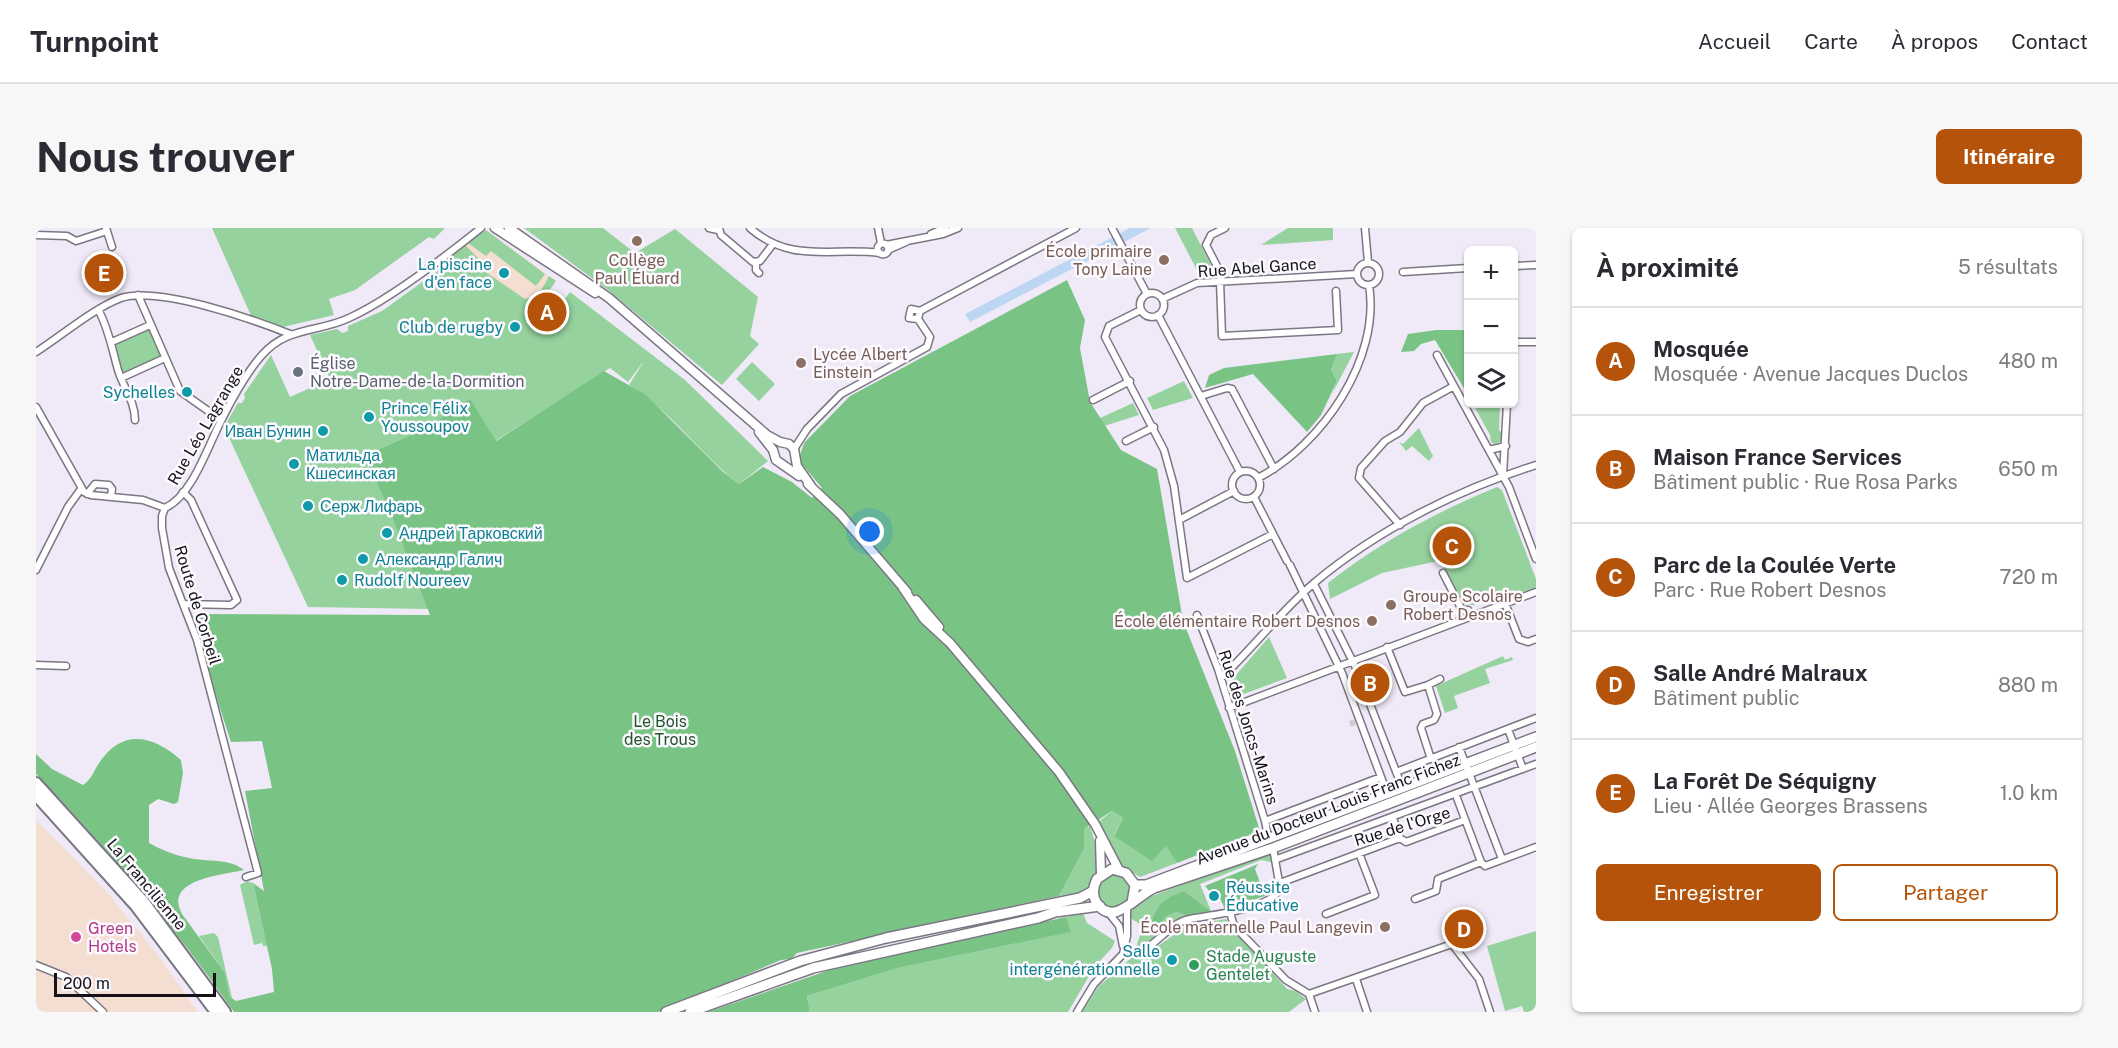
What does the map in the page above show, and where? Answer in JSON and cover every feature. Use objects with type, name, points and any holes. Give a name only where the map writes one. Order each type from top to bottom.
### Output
[{"type":"highway","name":"La Francilienne","points":[[36,783],[143,901],[225,1012]]},
{"type":"highway","name":"La Francilienne","points":[[36,795],[136,906],[216,1012]]},
{"type":"main road","points":[[495,228],[552,268],[631,317]]},
{"type":"main road","points":[[509,228],[596,289],[749,420],[788,448],[811,486]]},
{"type":"main road","points":[[749,420],[773,450],[774,458],[811,486],[840,514],[903,588],[924,619],[950,643],[1059,772],[1095,824],[1119,870]]},
{"type":"main road","points":[[773,450],[788,448]]},
{"type":"main road","points":[[784,464],[788,448]]},
{"type":"main road","name":"Avenue du Docteur Louis Franc Fichez","points":[[1135,885],[1146,885],[1397,794],[1516,749],[1536,737]]},
{"type":"main road","name":"Avenue du Docteur Louis Franc Fichez","points":[[1516,749],[1536,747]]},
{"type":"main road","points":[[1332,825],[1397,794]]},
{"type":"main road","name":"Avenue du Docteur Louis Franc Fichez","points":[[1130,906],[1144,892],[1273,848],[1332,825],[1397,794]]},
{"type":"main road","points":[[666,1012],[800,961],[886,938],[1080,898],[1093,891],[1101,874],[1101,845],[1095,824]]},
{"type":"main road","points":[[690,1012],[813,968],[1038,918],[1055,912],[1130,906],[1135,885],[1126,873],[1119,870],[1101,874]]},
{"type":"main road","points":[[1093,891],[1104,909]]},
{"type":"street","name":"Rue Léo Lagrange","points":[[165,508],[174,503],[183,492],[221,420],[261,356],[290,333],[340,322],[371,307],[481,228]]},
{"type":"street","points":[[709,228],[719,229],[721,235],[756,262]]},
{"type":"street","points":[[750,228],[773,244],[803,252],[879,253],[883,246],[878,228]]},
{"type":"street","points":[[756,228],[766,239]]},
{"type":"street","points":[[923,238],[945,228]]},
{"type":"street","points":[[847,252],[906,242],[957,228]]},
{"type":"street","points":[[788,448],[842,394],[927,347],[930,338],[918,319],[920,311],[1076,228]]},
{"type":"street","points":[[1225,228],[1211,235],[1206,245],[1219,270],[1221,281],[1222,336],[1338,330],[1336,291]]},
{"type":"street","points":[[1365,228],[1368,262]]},
{"type":"street","points":[[36,235],[67,236],[76,241],[106,230],[112,247]]},
{"type":"street","points":[[1114,231],[1147,294]]},
{"type":"street","points":[[759,273],[756,270],[756,262],[773,244]]},
{"type":"street","points":[[1368,262],[1374,264],[1380,272],[1376,282],[1369,285],[1359,280],[1357,273],[1361,264],[1368,262]]},
{"type":"street","points":[[1518,266],[1536,265]]},
{"type":"street","points":[[1403,272],[1464,268]]},
{"type":"street","name":"Rue Abel Gance","points":[[1162,299],[1190,285],[1357,273]]},
{"type":"street","points":[[1258,478],[1295,455],[1316,434],[1349,381],[1361,355],[1368,331],[1369,285]]},
{"type":"street","points":[[1147,294],[1157,294],[1162,299],[1164,306],[1158,315],[1147,316],[1141,310],[1141,299],[1147,294]]},
{"type":"street","points":[[138,295],[182,394],[221,420]]},
{"type":"street","points":[[36,352],[116,300],[138,295],[178,300],[290,333]]},
{"type":"street","points":[[918,319],[912,320],[908,315],[914,308],[920,311]]},
{"type":"street","points":[[1141,310],[1109,326],[1106,337],[1154,427],[1171,473],[1186,578],[1273,534]]},
{"type":"street","points":[[99,311],[112,342],[121,378],[135,409],[135,420]]},
{"type":"street","points":[[1158,315],[1240,472]]},
{"type":"street","points":[[112,342],[150,325]]},
{"type":"street","points":[[1518,342],[1536,342]]},
{"type":"street","points":[[1437,355],[1503,476],[1536,559]]},
{"type":"street","points":[[121,378],[165,358]]},
{"type":"street","points":[[1093,400],[1130,381]]},
{"type":"street","points":[[1400,525],[1359,478],[1361,468],[1385,441],[1400,432],[1423,403],[1455,386]]},
{"type":"street","points":[[1201,396],[1232,389],[1275,469]]},
{"type":"street","points":[[36,407],[84,492]]},
{"type":"street","points":[[1503,476],[1507,408]]},
{"type":"street","points":[[1126,441],[1154,427]]},
{"type":"street","points":[[1489,450],[1506,446]]},
{"type":"street","points":[[1221,678],[1305,592],[1350,556],[1400,525],[1503,476],[1536,465]]},
{"type":"street","points":[[1248,471],[1258,478],[1260,486],[1254,497],[1240,498],[1234,491],[1234,478],[1240,472],[1248,471]]},
{"type":"street","points":[[36,570],[68,507],[95,484],[106,484],[112,489],[111,497]]},
{"type":"street","points":[[1179,520],[1234,491]]},
{"type":"street","points":[[84,492],[143,500],[165,508]]},
{"type":"street","points":[[183,492],[193,504],[237,600],[231,604],[183,604]]},
{"type":"street","points":[[1254,497],[1305,592],[1339,666],[1381,777],[1397,794]]},
{"type":"street","name":"Route de Corbeil","points":[[165,508],[162,520],[168,561],[196,640],[258,873],[246,877]]},
{"type":"street","points":[[1443,573],[1462,610],[1460,619]]},
{"type":"street","points":[[1314,584],[1353,660],[1396,772],[1397,794]]},
{"type":"street","points":[[1229,708],[1536,592]]},
{"type":"street","points":[[1505,603],[1519,639],[1528,642],[1536,639]]},
{"type":"street","points":[[1462,610],[1468,610],[1472,616]]},
{"type":"street","name":"Rue des Joncs-Marins","points":[[1197,615],[1221,678],[1267,831],[1264,837],[1221,856]]},
{"type":"street","points":[[1322,631],[1335,624]]},
{"type":"street","points":[[1387,647],[1405,692],[1440,679]]},
{"type":"street","points":[[36,665],[66,666]]},
{"type":"street","points":[[1428,685],[1437,710],[1434,720],[1423,724],[1421,728],[1431,759]]},
{"type":"street","points":[[1396,772],[1536,718]]},
{"type":"street","points":[[1508,729],[1523,769]]},
{"type":"street","points":[[1372,752],[1378,745],[1386,747]]},
{"type":"street","points":[[1459,747],[1502,859]]},
{"type":"street","points":[[1277,859],[1536,764]]},
{"type":"street","points":[[1265,821],[1381,777]]},
{"type":"street","points":[[1457,798],[1481,862],[1485,866],[1536,847]]},
{"type":"street","points":[[1393,818],[1400,838]]},
{"type":"street","name":"Rue de l'Orge","points":[[1280,883],[1400,838],[1406,842],[1465,820]]},
{"type":"street","points":[[1123,952],[1143,952],[1169,930],[1186,920],[1230,912],[1267,900],[1279,893],[1280,883],[1275,864],[1277,859],[1273,848]]},
{"type":"street","points":[[1326,914],[1375,895],[1359,853]]},
{"type":"street","points":[[1415,899],[1436,891],[1438,879],[1481,862]]},
{"type":"street","points":[[1077,1012],[1094,984],[1123,952],[1130,906]]},
{"type":"street","points":[[1104,909],[1119,926],[1123,939],[1123,952]]},
{"type":"street","points":[[1230,912],[1238,930],[1279,973],[1309,994],[1315,1012]]},
{"type":"street","points":[[1309,994],[1452,944],[1479,979],[1490,1012]]},
{"type":"street","points":[[36,965],[72,981],[103,1012]]},
{"type":"street","points":[[1356,979],[1367,1012]]},
{"type":"shaded area","points":[[486,230],[556,281],[525,323],[451,255]]},
{"type":"shaded area","points":[[36,820],[107,892],[158,955],[198,1012],[36,1012]]},
{"type":"green space","points":[[212,228],[445,228],[434,239],[429,237],[355,290],[329,299],[334,315],[283,327],[252,318]]},
{"type":"green space","points":[[524,228],[603,228],[635,253],[675,229],[758,297],[750,336],[759,344],[722,385],[608,290]]},
{"type":"green space","points":[[1175,228],[1192,228],[1213,269],[1212,272],[1198,272]]},
{"type":"green space","points":[[1288,228],[1333,228],[1333,240],[1261,245]]},
{"type":"green space","points":[[486,230],[545,274],[536,286],[491,251],[486,256],[468,243]]},
{"type":"green space","points":[[465,245],[482,262],[478,267],[525,299],[538,296],[549,276],[556,281],[526,323],[544,327],[570,292],[685,380],[768,461],[739,484],[711,460],[658,407],[629,385],[644,361],[628,382],[610,368],[495,441],[470,400],[426,428],[364,456],[391,514],[429,609],[308,607],[224,427],[238,403],[242,403],[245,398],[244,394],[271,355],[290,397],[330,379],[310,335],[337,329],[342,333],[348,331],[348,326],[382,311],[454,259],[451,255]]},
{"type":"green space","name":"Le Bois des Trous","points":[[1067,280],[1085,320],[1080,348],[1090,402],[1121,450],[1157,469],[1183,621],[1235,751],[1260,831],[1177,863],[1166,846],[1152,861],[1114,836],[1123,818],[1112,811],[1084,829],[1084,849],[1059,896],[797,953],[791,959],[781,960],[658,1012],[234,1012],[212,980],[140,889],[36,774],[36,754],[52,769],[83,785],[108,752],[118,744],[138,739],[160,745],[181,760],[183,773],[178,802],[174,804],[158,799],[149,805],[149,843],[178,855],[225,862],[244,870],[198,881],[181,893],[178,902],[182,914],[225,973],[230,997],[236,1001],[274,992],[272,969],[253,883],[264,891],[245,791],[272,788],[262,741],[231,742],[215,693],[195,614],[430,615],[391,514],[364,456],[426,428],[470,399],[496,441],[604,371],[646,395],[722,471],[739,484],[763,467],[792,482],[812,498],[822,488],[802,464],[800,455],[804,443],[850,396]]},
{"type":"green space","points":[[149,329],[161,357],[123,374],[115,344]]},
{"type":"green space","points":[[1436,330],[1464,330],[1464,388],[1435,340],[1421,344],[1414,351],[1401,352],[1408,334]]},
{"type":"green space","points":[[1354,352],[1332,394],[1337,381],[1331,370],[1337,354]]},
{"type":"green space","points":[[1337,354],[1331,370],[1337,381],[1321,415],[1307,432],[1253,374],[1205,388],[1209,375],[1224,368]]},
{"type":"green space","points":[[752,362],[775,384],[759,401],[736,379]]},
{"type":"green space","points":[[1184,381],[1193,398],[1153,410],[1147,398]]},
{"type":"green space","points":[[1133,403],[1139,415],[1104,426],[1098,419]]},
{"type":"green space","points":[[1475,408],[1500,408],[1499,430],[1503,434],[1501,442],[1494,444],[1491,442],[1490,435]]},
{"type":"green space","points":[[1419,428],[1433,456],[1429,461],[1412,446],[1406,451],[1399,442],[1403,444]]},
{"type":"green space","points":[[1497,487],[1502,490],[1536,579],[1536,587],[1495,603],[1493,598],[1474,605],[1462,604],[1457,590],[1454,590],[1445,572],[1443,560],[1382,573],[1330,599],[1328,583],[1368,554],[1430,518]]},
{"type":"green space","points":[[1269,637],[1287,678],[1233,698],[1229,683]]},
{"type":"green space","points":[[1503,656],[1505,660],[1512,657],[1513,660],[1485,669],[1490,683],[1454,696],[1458,708],[1445,713],[1436,686]]},
{"type":"green space","points":[[1112,811],[1123,818],[1114,835],[1166,846],[1177,863],[1140,877],[1121,866],[1097,823]]},
{"type":"green space","points":[[1090,826],[1097,861],[1095,879],[1083,891],[1059,896],[1084,849],[1084,829]]},
{"type":"green space","points":[[1269,853],[1273,854],[1271,862],[1261,860],[1200,884],[1211,911],[1184,891],[1165,917],[1176,912],[1188,916],[1175,920],[1141,948],[1136,947],[1143,926],[1130,918],[1129,913],[1141,900]]},
{"type":"green space","points":[[1258,864],[1255,869],[1265,896],[1225,909],[1216,890],[1210,892],[1205,886]]},
{"type":"green space","points":[[1114,875],[1125,880],[1130,891],[1125,902],[1114,907],[1103,902],[1098,891],[1103,880]]},
{"type":"green space","points":[[247,881],[253,883],[267,946],[263,946],[262,943],[254,945],[240,885]]},
{"type":"green space","points":[[1184,891],[1211,911],[1188,916],[1176,912],[1165,917],[1157,931],[1150,929],[1154,914],[1161,904]]},
{"type":"green space","points":[[1083,913],[1087,923],[1115,941],[1112,948],[1095,966],[1068,1012],[810,1012],[807,996],[898,968],[1070,932],[1066,917]]},
{"type":"green space","points":[[1066,917],[1071,932],[898,968],[807,996],[810,1012],[708,1012],[847,964]]},
{"type":"green space","name":"Stade Auguste Gentelet","points":[[1226,919],[1287,989],[1296,991],[1306,999],[1289,1012],[1082,1012],[1098,987],[1130,959],[1145,955],[1188,925]]},
{"type":"green space","points":[[1536,931],[1536,1012],[1524,1012],[1522,1006],[1505,1011],[1487,946]]},
{"type":"green space","points":[[214,933],[218,937],[232,998],[225,973],[199,936]]},
{"type":"water","points":[[1130,228],[1151,228],[970,322],[965,314]]},
{"type":"tunnel","points":[[1350,724],[1355,722]]},
{"type":"place","name":"Collège Paul Éluard","points":[[637,241]]},
{"type":"place","name":"École primaire Tony Laine","points":[[1164,260]]},
{"type":"place","name":"La Forêt De Séquigny","points":[[104,273]]},
{"type":"place","name":"La piscine d'en face","points":[[504,273]]},
{"type":"place","name":"Mosquée","points":[[547,312]]},
{"type":"place","name":"Club de rugby","points":[[515,327]]},
{"type":"place","name":"Lycée Albert Einstein","points":[[801,363]]},
{"type":"place","name":"Église Notre-Dame-de-la-Dormition","points":[[298,372]]},
{"type":"place","name":"Sychelles","points":[[187,392]]},
{"type":"place","name":"Prince Félix Youssoupov","points":[[369,417]]},
{"type":"place","name":"Иван Бунин","points":[[323,431]]},
{"type":"place","name":"Матильда Кшесинская","points":[[294,464]]},
{"type":"place","name":"Серж Лифарь","points":[[308,506]]},
{"type":"place","name":"Андрей Тарковский","points":[[387,533]]},
{"type":"place","name":"Parc de la Coulée Verte","points":[[1452,546]]},
{"type":"place","name":"Александр Галич","points":[[363,559]]},
{"type":"place","name":"Rudolf Noureev","points":[[342,580]]},
{"type":"place","name":"Groupe Scolaire Robert Desnos","points":[[1391,605]]},
{"type":"place","name":"École élémentaire Robert Desnos","points":[[1372,621]]},
{"type":"place","name":"Maison France Services","points":[[1370,683]]},
{"type":"place","name":"Réussite Éducative","points":[[1214,896]]},
{"type":"place","name":"École maternelle Paul Langevin","points":[[1385,927]]},
{"type":"place","name":"Salle André Malraux","points":[[1464,929]]},
{"type":"place","name":"Green Hotels","points":[[76,937]]},
{"type":"place","name":"Salle intergénérationnelle","points":[[1172,960]]},
{"type":"place","name":"Stade Auguste Gentelet","points":[[1194,965]]}]
